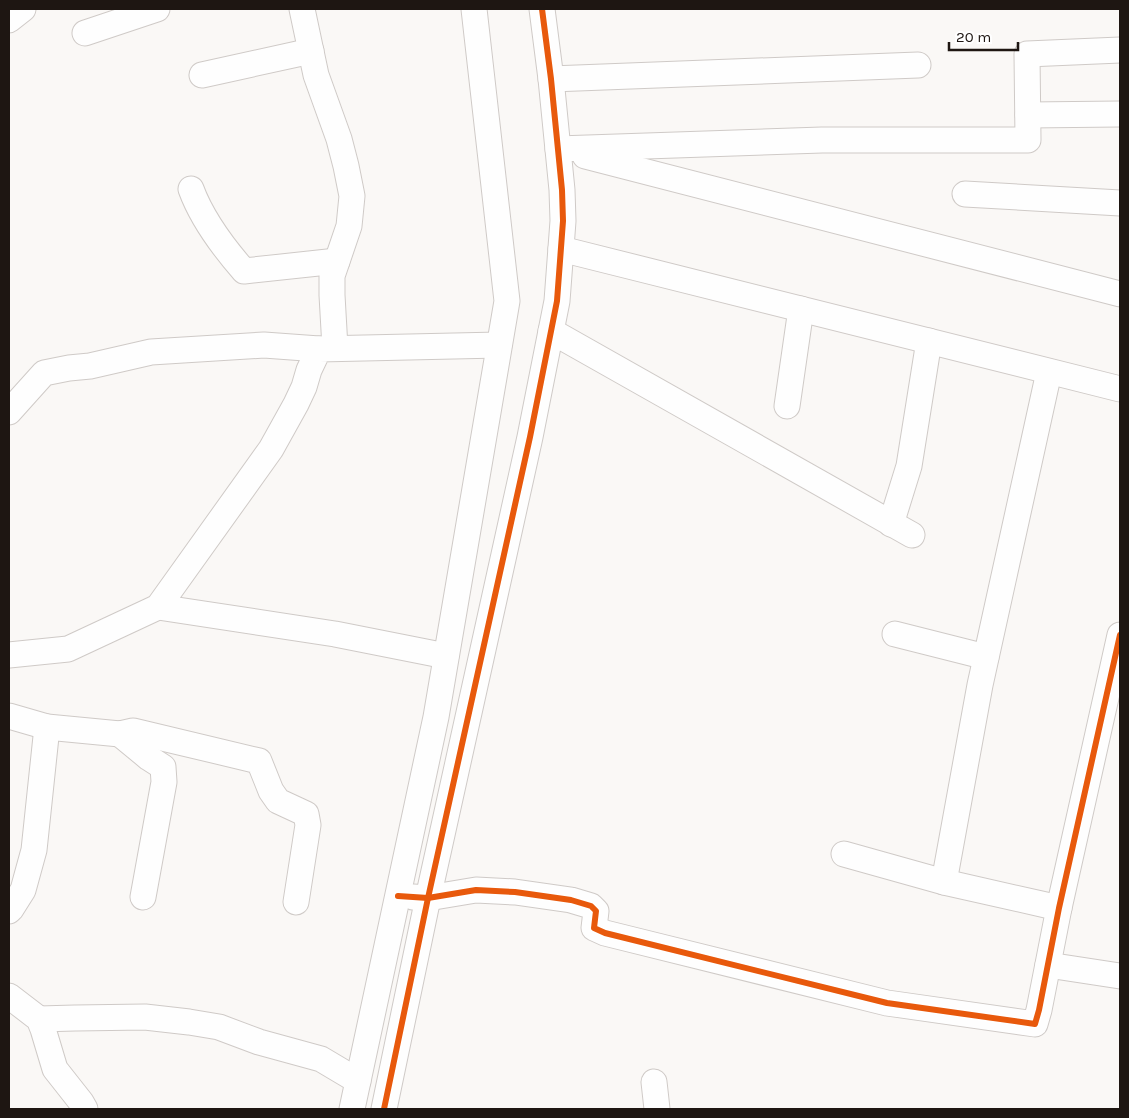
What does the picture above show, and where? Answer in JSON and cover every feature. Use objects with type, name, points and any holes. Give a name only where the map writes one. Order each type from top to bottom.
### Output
[{"type":"street","points":[[9,20],[23,9]]},
{"type":"street","points":[[86,33],[158,9]]},
{"type":"street","points":[[9,655],[68,649],[158,607],[271,449],[296,404],[309,370],[327,349],[332,276],[349,226],[352,196],[339,139],[316,75],[302,9]]},
{"type":"street","points":[[352,1109],[436,717],[507,301],[474,9]]},
{"type":"street","points":[[384,1109],[428,898],[530,437],[557,301],[563,221],[558,149],[542,9]]},
{"type":"street","points":[[558,149],[822,140],[1028,140],[1027,54],[1120,50]]},
{"type":"street","points":[[202,75],[311,52]]},
{"type":"street","points":[[551,79],[918,65]]},
{"type":"street","points":[[1028,115],[1120,114]]},
{"type":"street","points":[[558,149],[1120,294]]},
{"type":"street","points":[[191,189],[202,215],[244,271],[337,261]]},
{"type":"street","points":[[965,194],[1120,204]]},
{"type":"street","points":[[561,249],[1120,389]]},
{"type":"street","points":[[787,406],[801,309]]},
{"type":"street","points":[[551,331],[902,529],[909,466],[929,341]]},
{"type":"street","points":[[9,412],[44,373],[90,366],[151,352],[264,345],[327,349],[499,345]]},
{"type":"street","points":[[944,882],[980,685],[1049,372]]},
{"type":"street","points":[[158,607],[335,634],[446,656]]},
{"type":"street","points":[[895,634],[986,657]]},
{"type":"street","points":[[398,896],[428,898],[476,890],[515,892],[571,900],[591,906],[596,911],[594,928],[605,933],[887,1003],[1035,1024],[1120,635]]},
{"type":"street","points":[[9,716],[47,727],[120,734],[133,731],[259,761],[271,791],[278,801],[306,814],[308,825],[296,902]]},
{"type":"street","points":[[9,911],[23,890],[34,850],[47,727]]},
{"type":"street","points":[[120,734],[163,767],[164,782],[143,897]]},
{"type":"street","points":[[844,854],[944,882],[1059,908]]},
{"type":"street","points":[[1048,965],[1120,976]]},
{"type":"street","points":[[9,996],[39,1019],[55,1069],[85,1109]]},
{"type":"street","points":[[39,1019],[145,1017],[219,1027],[258,1042],[321,1059],[358,1081]]},
{"type":"street","points":[[654,1082],[657,1109]]},
{"type":"cycle path","points":[[384,1109],[428,898],[530,437],[557,301],[563,221],[562,190],[542,9]]},
{"type":"cycle path","points":[[398,896],[428,898],[476,890],[515,892],[571,900],[591,906],[596,911],[594,928],[605,933],[887,1003],[1035,1024],[1120,635]]}]
